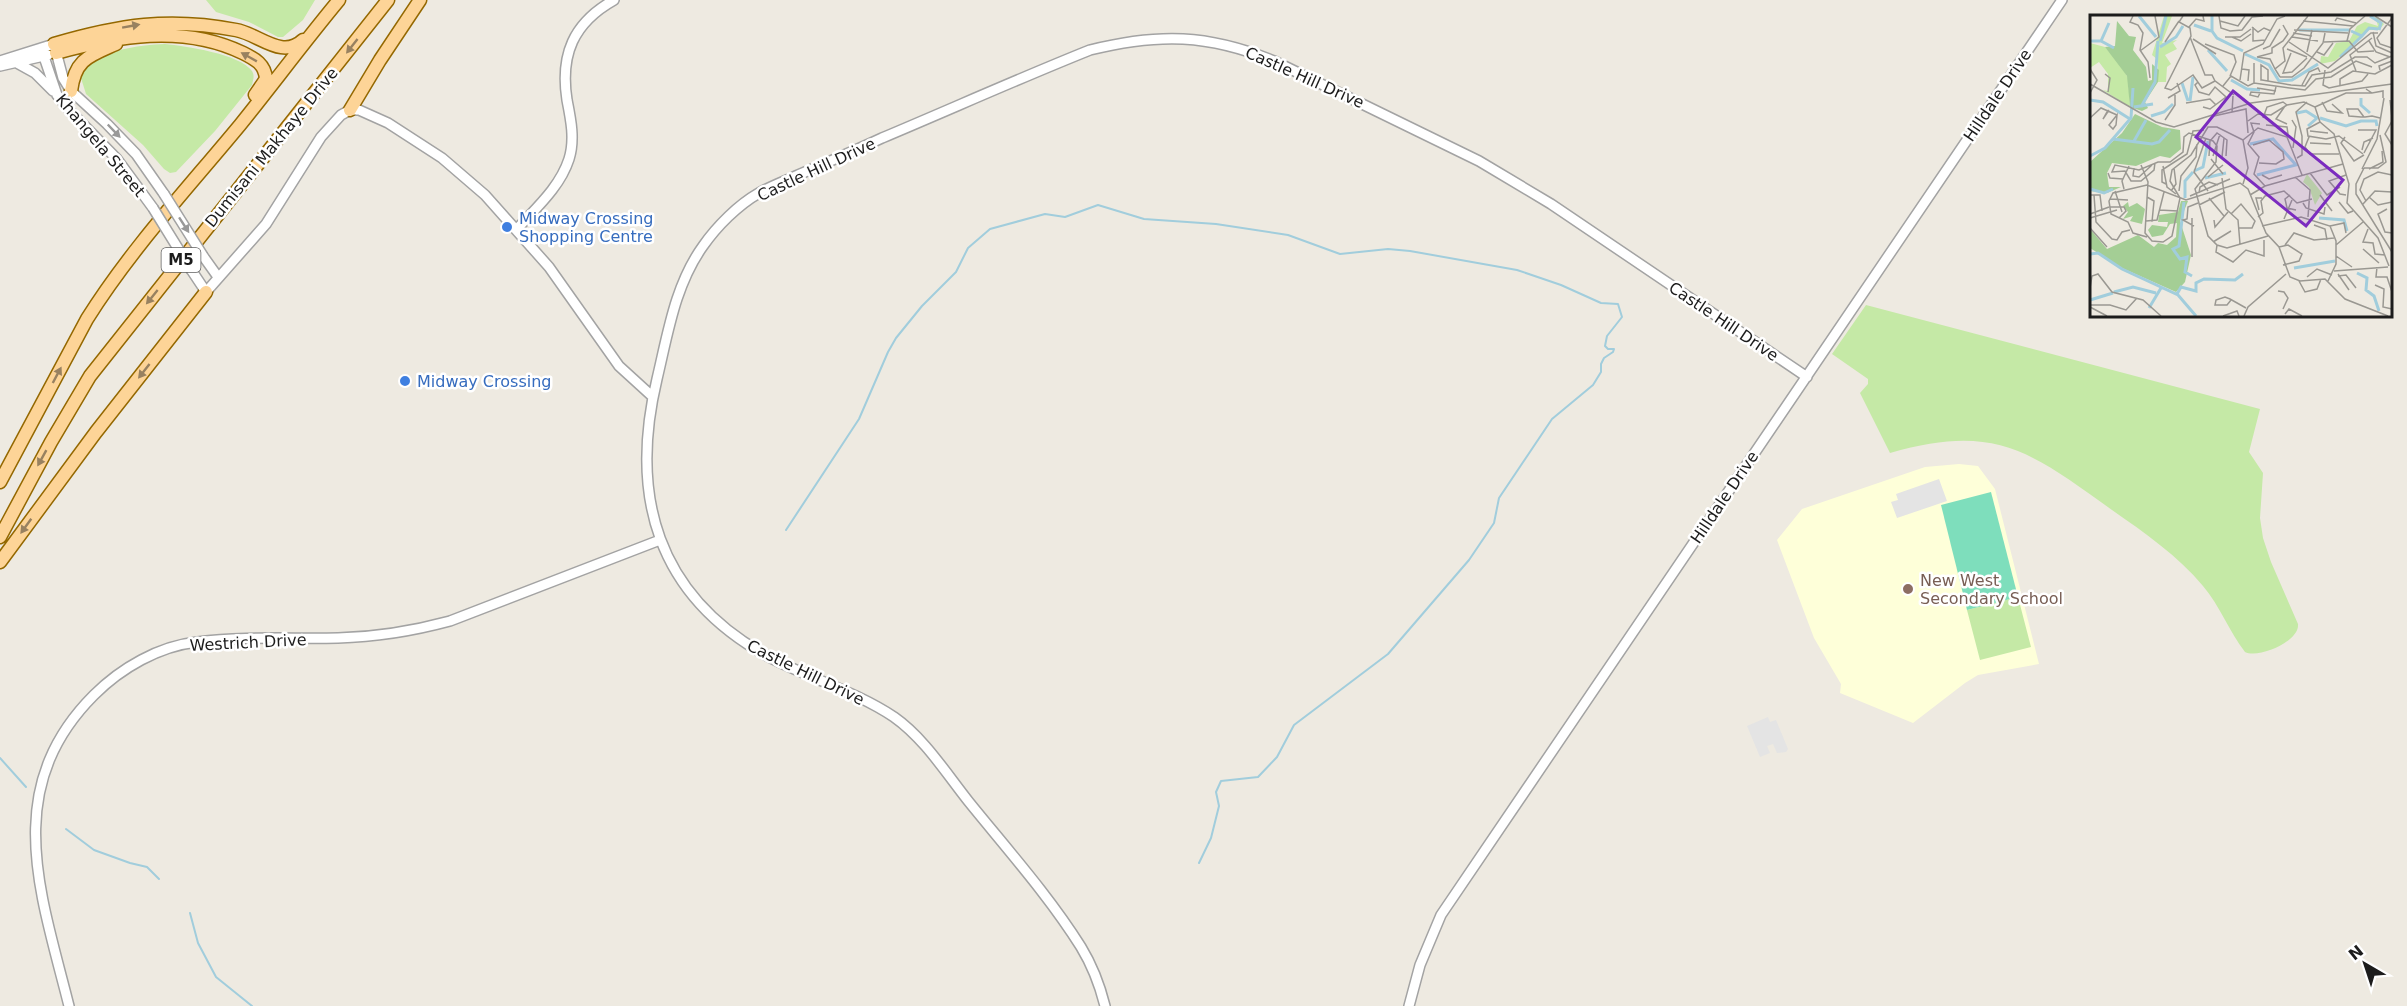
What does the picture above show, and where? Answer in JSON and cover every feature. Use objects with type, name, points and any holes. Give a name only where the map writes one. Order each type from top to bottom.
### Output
[{"type":"main road","name":"M5","points":[[0,482],[97,302],[128,259],[240,125],[339,0]]},
{"type":"main road","name":"Dumisani Makhaye Drive","points":[[0,537],[90,376],[388,0]]},
{"type":"main road","points":[[350,110],[420,0]]},
{"type":"main road","points":[[55,49],[87,34],[155,23],[210,25],[241,31],[280,48],[297,46],[315,29]]},
{"type":"main road","points":[[55,49],[153,34],[202,40],[232,48],[256,60],[265,72],[266,79],[187,187]]},
{"type":"main road","points":[[71,91],[73,77],[82,61],[88,56],[131,37]]},
{"type":"main road","points":[[0,562],[64,474],[206,292]]},
{"type":"street","points":[[517,229],[554,188],[569,159],[572,127],[565,70],[574,37],[588,19],[614,0]]},
{"type":"street","name":"Hilldale Drive","points":[[1408,1006],[1420,965],[1441,915],[2062,0]]},
{"type":"street","name":"Castle Hill Drive","points":[[1105,1006],[1091,965],[1068,928],[1013,856],[910,731],[884,711],[769,657],[732,634],[703,608],[682,582],[660,540],[647,490],[646,471],[653,397],[677,295],[703,245],[739,208],[759,193],[1016,80],[1090,50],[1128,41],[1161,38],[1204,40],[1243,49],[1378,110],[1479,161],[1551,204],[1807,377]]},
{"type":"street","points":[[0,61],[55,49]]},
{"type":"street","name":"Khangela Street","points":[[55,49],[63,78],[71,91],[122,139],[164,194],[218,277]]},
{"type":"street","points":[[0,66],[16,63],[42,52]]},
{"type":"street","name":"Khangela Street","points":[[42,52],[57,95],[117,159],[153,208],[206,292]]},
{"type":"street","points":[[16,63],[35,73],[57,95]]},
{"type":"street","points":[[206,292],[266,224],[321,137],[341,115],[350,110],[359,110],[388,123],[442,158],[473,184],[517,229],[549,267],[619,366],[653,397]]},
{"type":"street","name":"Westrich Drive","points":[[69,1006],[36,863],[34,829],[44,776],[54,747],[75,714],[106,683],[137,662],[163,651],[195,642],[340,638],[387,634],[440,624],[660,540]]},
{"type":"shaded area","name":"New West Secondary School","points":[[1959,464],[1978,466],[1995,489],[2039,664],[1978,675],[1913,723],[1840,693],[1841,684],[1814,638],[1777,540],[1802,509],[1925,467]]},
{"type":"shaded area","points":[[1939,479],[1947,501],[1897,518],[1891,502],[1898,500],[1896,494]]},
{"type":"shaded area","points":[[1768,717],[1770,722],[1776,720],[1788,749],[1786,752],[1777,753],[1773,744],[1767,746],[1770,753],[1760,757],[1747,726]]},
{"type":"green space","points":[[206,0],[315,0],[303,20],[283,37],[278,37],[249,22],[216,12]]},
{"type":"green space","points":[[165,44],[198,49],[236,60],[246,65],[254,76],[252,85],[215,131],[176,172],[170,173],[143,145],[86,94],[80,75],[86,67],[106,54],[118,50]]},
{"type":"green space","points":[[1866,305],[2260,409],[2249,452],[2263,473],[2260,518],[2263,538],[2298,624],[2293,637],[2268,651],[2251,654],[2245,652],[2209,594],[2183,565],[2137,527],[2083,489],[2033,458],[2010,448],[1985,442],[1957,441],[1926,444],[1890,453],[1860,393],[1868,384],[1868,379],[1832,354]]},
{"type":"green space","points":[[1991,492],[2018,597],[1967,610],[1941,505]]},
{"type":"green space","points":[[2018,597],[2031,647],[1980,660],[1967,610]]},
{"type":"waterway","points":[[786,530],[859,419],[896,338],[922,306],[956,272],[968,248],[990,229],[1045,214],[1065,217],[1098,205],[1144,219],[1216,224],[1288,235],[1340,254],[1388,249],[1410,251],[1517,270],[1561,285],[1601,303],[1618,304],[1622,317],[1607,336],[1605,346],[1608,349],[1614,349],[1613,352],[1604,358],[1601,372],[1593,385],[1552,419],[1499,498],[1494,523],[1469,560],[1388,654],[1294,725],[1277,757],[1258,777],[1221,781],[1216,792],[1219,806],[1211,838],[1199,863]]},
{"type":"waterway","points":[[0,758],[26,787]]},
{"type":"waterway","points":[[66,829],[94,850],[147,867],[159,879]]},
{"type":"waterway","points":[[190,913],[198,943],[216,977],[252,1006]]},
{"type":"place","name":"Midway Crossing Shopping Centre","points":[[507,227]]},
{"type":"place","name":"Midway Crossing","points":[[405,381]]},
{"type":"place","name":"New West Secondary School","points":[[1908,589]]}]
